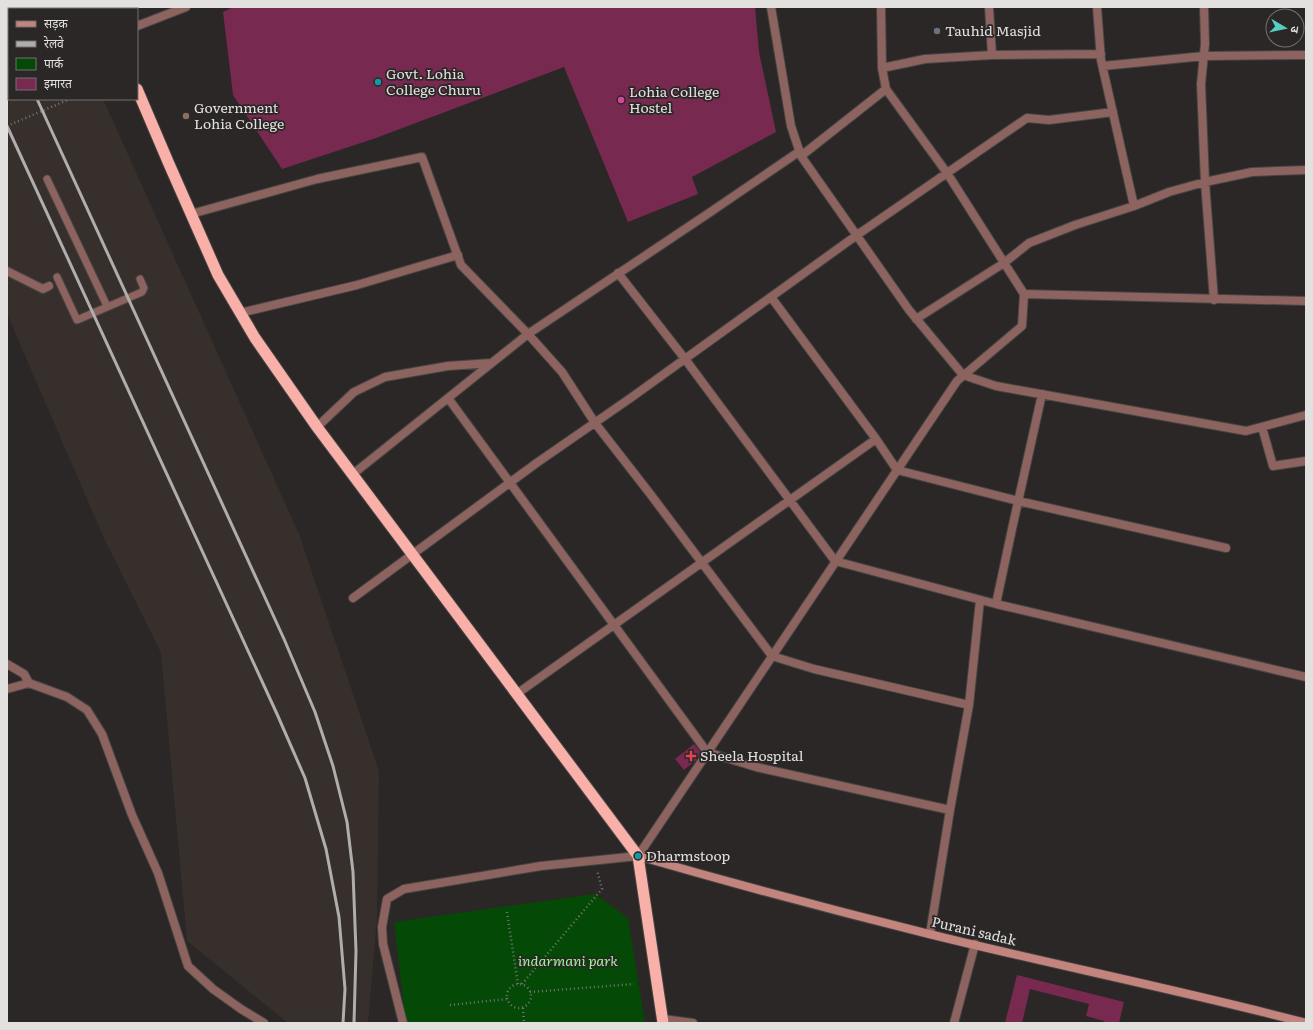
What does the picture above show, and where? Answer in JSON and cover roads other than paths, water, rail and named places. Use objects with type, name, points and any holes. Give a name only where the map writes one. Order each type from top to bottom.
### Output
[{"type":"highway","points":[[138,91],[218,275],[255,338],[317,427],[518,693],[638,856],[663,1021]]},
{"type":"main road","name":"Purani sadak","points":[[638,856],[930,934],[1241,1006],[1306,1023]]},
{"type":"street","points":[[138,26],[186,7]]},
{"type":"street","points":[[771,7],[791,126],[801,154],[916,318],[963,376],[996,386],[1246,431],[1306,415]]},
{"type":"street","points":[[403,1023],[383,944],[382,927],[387,899],[404,889],[541,866],[638,856],[957,381],[1022,326],[1024,294],[947,173],[886,89],[882,68],[881,7]]},
{"type":"street","points":[[989,7],[992,55]]},
{"type":"street","points":[[1096,7],[1103,66],[1134,206]]},
{"type":"street","points":[[1204,7],[1205,44],[1201,84],[1205,182],[1214,300]]},
{"type":"street","points":[[882,68],[924,58],[992,55],[1101,54]]},
{"type":"street","points":[[1103,66],[1204,56],[1306,55]]},
{"type":"street","points":[[353,474],[528,334],[618,273],[801,154],[886,89]]},
{"type":"street","points":[[353,598],[511,482],[857,235],[1027,118],[1049,120],[1113,112]]},
{"type":"street","points":[[191,214],[317,179],[422,157],[461,265],[528,334],[562,372],[595,423],[772,656],[814,669],[969,705]]},
{"type":"street","points":[[916,318],[1004,263],[1029,243],[1075,225],[1134,206],[1169,192],[1205,182],[1252,172],[1306,170]]},
{"type":"street","points":[[240,313],[357,285],[458,255]]},
{"type":"street","points":[[7,271],[43,289],[49,286]]},
{"type":"street","points":[[618,273],[685,359],[836,561],[996,604],[1306,677]]},
{"type":"street","points":[[1024,294],[1214,300],[1306,301]]},
{"type":"street","points":[[771,297],[876,439],[897,470],[1018,501],[1226,548]]},
{"type":"street","points":[[317,427],[354,392],[385,377],[448,366],[492,363]]},
{"type":"street","points":[[996,604],[1042,394]]},
{"type":"street","points":[[448,398],[511,482],[613,625],[707,752],[756,767],[950,810]]},
{"type":"street","points":[[1262,427],[1273,466],[1306,461]]},
{"type":"street","points":[[518,693],[876,439]]},
{"type":"street","points":[[930,934],[969,705],[980,600]]},
{"type":"street","points":[[7,664],[24,674],[29,684]]},
{"type":"street","points":[[7,689],[29,684],[67,697],[87,710],[102,734],[132,815],[158,873],[188,966],[213,988],[241,1009],[264,1023]]},
{"type":"street","points":[[954,1023],[975,944]]},
{"type":"street","points":[[663,1021],[693,1023]]},
{"type":"lane","points":[[47,179],[107,306]]},
{"type":"lane","points":[[57,278],[77,320],[142,292],[144,288],[140,279]]},
{"type":"railway","points":[[37,100],[284,639],[315,712],[333,766],[347,822],[353,872],[356,951],[354,1023]]},
{"type":"railway","points":[[7,126],[305,778],[326,849],[339,917],[345,989],[343,1023]]},
{"type":"place","name":"Tauhid Masjid","points":[[937,31]]},
{"type":"place","name":"Govt. Lohia College Churu","points":[[378,82]]},
{"type":"place","name":"Lohia College Hostel","points":[[621,100]]},
{"type":"place","name":"Government Lohia College","points":[[186,116]]},
{"type":"place","name":"Sheela Hospital","points":[[691,756]]},
{"type":"place","name":"Dharmstoop","points":[[638,856]]},
{"type":"park label","name":"indarmani park","points":[[568,961]]}]
